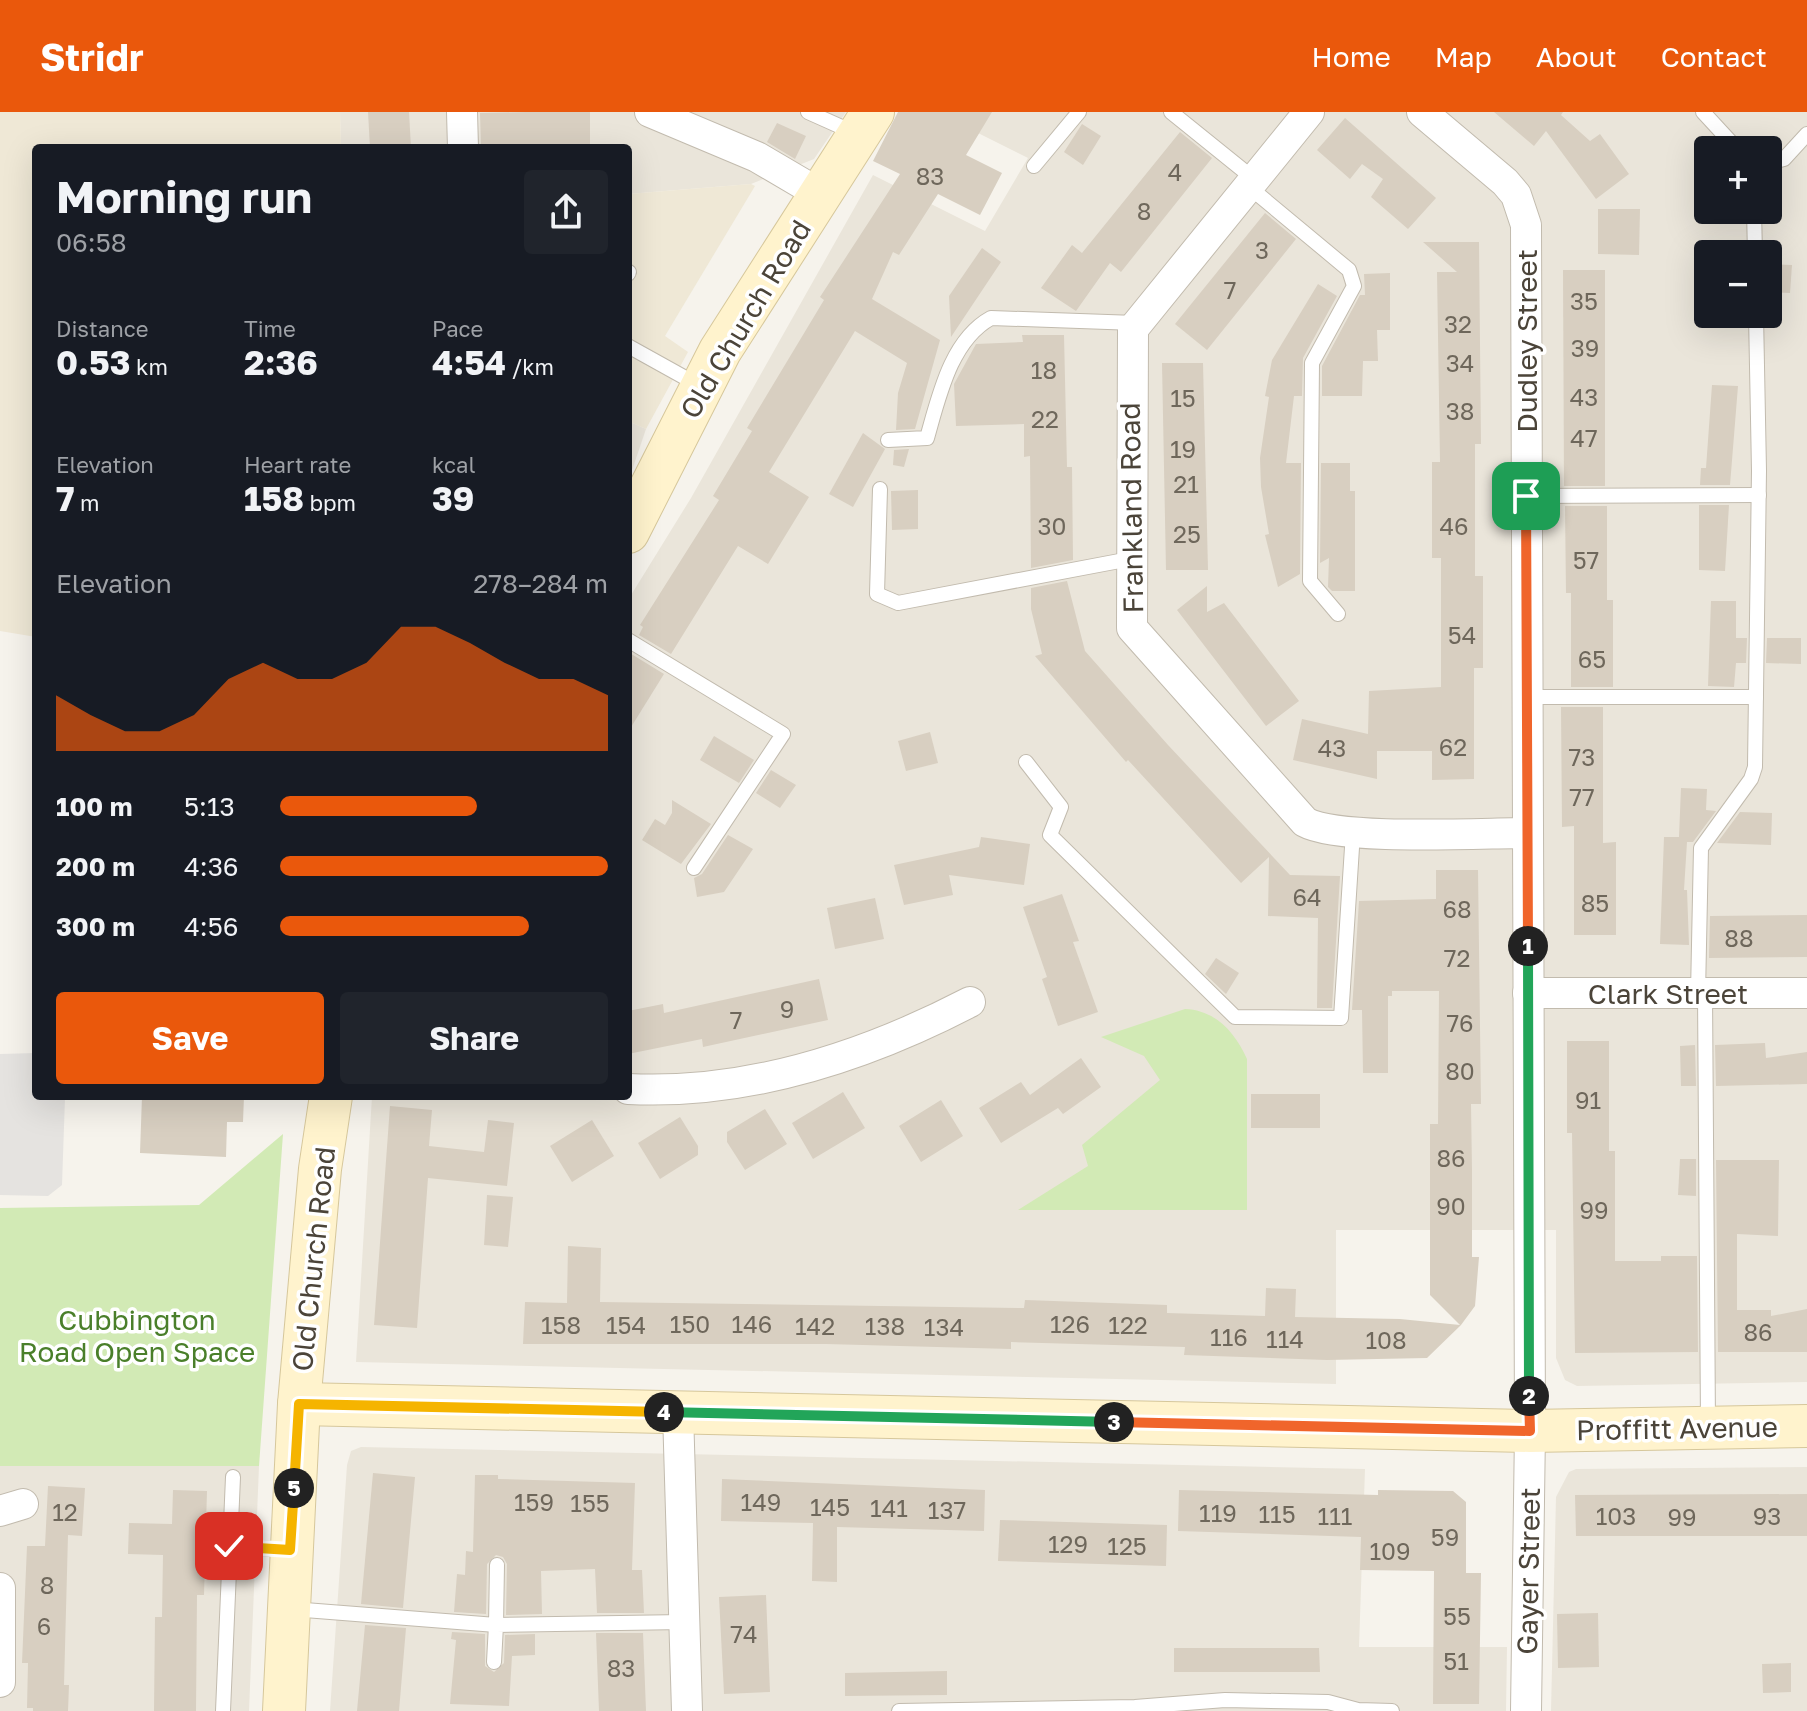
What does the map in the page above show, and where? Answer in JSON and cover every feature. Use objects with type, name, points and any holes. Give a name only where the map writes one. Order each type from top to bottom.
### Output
[{"type":"street","points":[[462,112],[463,144]]},
{"type":"street","points":[[650,112],[757,157],[820,194]]},
{"type":"street","name":"Frankland Road","points":[[1309,112],[1137,323],[1130,341],[1130,618],[1136,635],[1305,822],[1324,830],[1353,832],[1527,833]]},
{"type":"street","name":"Dudley Street","points":[[1422,112],[1505,182],[1522,209],[1526,225],[1530,1431]]},
{"type":"street","name":"Old Church Road","points":[[632,524],[700,387],[866,123]]},
{"type":"street","name":"Clark Street","points":[[1528,993],[1807,993]]},
{"type":"street","points":[[632,1089],[713,1085],[793,1071],[858,1053],[919,1028],[970,1002]]},
{"type":"street","name":"Old Church Road","points":[[284,1711],[299,1404],[312,1245],[330,1100]]},
{"type":"street","name":"Proffitt Avenue","points":[[299,1404],[1530,1431],[1807,1426]]},
{"type":"street","points":[[678,1412],[687,1711]]},
{"type":"street","name":"Gayer Street","points":[[1526,1711],[1530,1431]]},
{"type":"street","points":[[0,1588],[0,1682]]},
{"type":"lane","points":[[808,112],[866,123]]},
{"type":"lane","points":[[1034,166],[1079,112]]},
{"type":"lane","points":[[1171,112],[1349,270],[1354,286],[1312,363],[1310,581],[1338,614]]},
{"type":"lane","points":[[1703,112],[1725,136]]},
{"type":"lane","points":[[1782,160],[1807,134]]},
{"type":"lane","points":[[888,440],[927,438],[961,344],[974,327],[991,318],[1137,323]]},
{"type":"lane","points":[[1708,1428],[1701,848],[1753,774],[1759,495],[1756,328]]},
{"type":"lane","points":[[632,348],[700,387]]},
{"type":"lane","points":[[880,489],[877,594],[898,603],[1130,559]]},
{"type":"lane","points":[[1526,496],[1759,495]]},
{"type":"lane","points":[[632,642],[783,734],[694,868]]},
{"type":"lane","points":[[1527,697],[1756,697]]},
{"type":"lane","points":[[1026,762],[1061,807],[1050,835],[1235,1017],[1341,1018],[1353,832]]},
{"type":"lane","points":[[223,1711],[233,1477]]},
{"type":"lane","points":[[229,1546],[290,1550]]},
{"type":"lane","points":[[494,1662],[497,1565]]},
{"type":"lane","points":[[288,1608],[496,1625],[684,1622]]},
{"type":"lane","points":[[899,1711],[1135,1707],[1225,1700],[1328,1702],[1358,1710],[1392,1711]]},
{"type":"shaded area","points":[[0,112],[340,112],[341,144],[32,144],[32,636],[0,631]]},
{"type":"shaded area","points":[[340,112],[846,112],[814,159],[751,184],[632,194],[632,144],[341,144]]},
{"type":"shaded area","points":[[936,112],[1807,112],[1807,1382],[1577,1386],[1565,1380],[1556,1358],[1556,1230],[1336,1230],[1336,1384],[356,1362],[372,1100],[632,1100],[632,594],[691,498],[873,175],[985,231],[1028,158]]},
{"type":"shaded area","points":[[755,186],[665,336],[688,352],[646,429],[632,423],[632,194]]},
{"type":"shaded area","points":[[632,423],[646,429],[632,470]]},
{"type":"shaded area","points":[[32,1053],[32,1100],[65,1100],[62,1185],[48,1196],[0,1195],[0,1054]]},
{"type":"shaded area","points":[[361,1447],[1365,1469],[1359,1647],[1507,1647],[1506,1711],[330,1711],[347,1465],[351,1451]]},
{"type":"shaded area","points":[[0,1466],[259,1466],[249,1711],[0,1711]]},
{"type":"shaded area","points":[[1807,1467],[1807,1711],[1551,1711],[1556,1497],[1569,1472],[1576,1469]]},
{"type":"green space","points":[[1185,1009],[1206,1013],[1223,1024],[1247,1059],[1247,1210],[1018,1210],[1088,1166],[1082,1145],[1160,1080],[1144,1056],[1101,1037]]},
{"type":"green space","name":"Cubbington Road Open Space","points":[[283,1134],[259,1466],[0,1466],[0,1208],[199,1205]]},
{"type":"building","points":[[368,112],[409,112],[411,144],[370,144]]},
{"type":"building","points":[[590,112],[590,144],[481,144],[480,113]]},
{"type":"building","points":[[898,112],[992,112],[966,155],[1002,173],[980,215],[938,194],[899,255],[893,252],[872,299],[940,340],[915,429],[896,430],[898,393],[907,363],[855,331],[769,472],[809,497],[768,564],[738,546],[671,654],[639,635],[643,627],[640,625],[719,500],[713,496],[752,431],[747,428],[824,300],[820,297],[900,174],[873,161]]},
{"type":"building","points":[[1494,112],[1563,112],[1561,115],[1590,141],[1600,134],[1629,174],[1596,199],[1546,131],[1534,146]]},
{"type":"building","points":[[1345,118],[1436,198],[1408,229],[1371,197],[1383,179],[1362,164],[1350,179],[1317,150]]},
{"type":"building","points":[[777,123],[806,136],[795,159],[767,142]]},
{"type":"building","points":[[1082,124],[1101,136],[1083,165],[1064,152]]},
{"type":"building","points":[[1180,132],[1212,158],[1121,272],[1110,263],[1076,311],[1041,288],[1072,245],[1082,253]]},
{"type":"building","points":[[1598,209],[1640,209],[1639,255],[1598,254]]},
{"type":"building","points":[[1265,213],[1296,239],[1207,350],[1175,324]]},
{"type":"building","points":[[1423,242],[1479,242],[1481,444],[1475,444],[1475,576],[1483,576],[1483,668],[1474,668],[1474,779],[1432,780],[1432,751],[1377,751],[1377,779],[1293,760],[1302,719],[1368,734],[1369,691],[1441,687],[1441,558],[1432,558],[1432,462],[1440,462],[1437,272],[1457,272]]},
{"type":"building","points":[[982,248],[1001,262],[951,337],[949,296]]},
{"type":"building","points":[[1782,265],[1792,265],[1790,293],[1782,293]]},
{"type":"building","points":[[1563,270],[1605,270],[1605,486],[1564,486]]},
{"type":"building","points":[[1390,273],[1390,330],[1377,330],[1378,361],[1363,361],[1362,396],[1322,396],[1322,366],[1360,295],[1365,295],[1364,274]]},
{"type":"building","points":[[1318,284],[1337,296],[1303,358],[1302,396],[1294,396],[1286,463],[1301,463],[1300,574],[1278,587],[1265,535],[1269,534],[1261,487],[1260,458],[1269,397],[1265,396],[1272,360]]},
{"type":"building","points":[[1022,335],[1064,335],[1067,467],[1072,467],[1073,560],[1031,568],[1030,456],[1024,457],[1024,424],[956,426],[954,384],[976,344],[1023,342]]},
{"type":"building","points":[[1162,363],[1203,363],[1208,570],[1166,570]]},
{"type":"building","points":[[1712,385],[1738,386],[1730,485],[1700,485],[1701,468],[1706,468]]},
{"type":"building","points":[[863,433],[885,449],[853,507],[829,494]]},
{"type":"building","points":[[909,449],[904,467],[893,465],[894,450]]},
{"type":"building","points":[[1321,463],[1350,463],[1350,491],[1355,491],[1355,591],[1332,591],[1328,587],[1329,558],[1320,563]]},
{"type":"building","points":[[918,490],[918,529],[892,530],[891,491]]},
{"type":"building","points":[[1699,505],[1729,505],[1725,571],[1699,570]]},
{"type":"building","points":[[1565,506],[1607,506],[1607,600],[1613,600],[1613,687],[1571,687],[1571,593],[1566,593]]},
{"type":"building","points":[[1067,581],[1085,651],[1168,745],[1290,875],[1340,876],[1332,1008],[1317,1008],[1318,918],[1268,916],[1269,857],[1241,883],[1128,760],[1126,762],[1035,656],[1042,654],[1031,609],[1031,588]]},
{"type":"building","points":[[1207,586],[1207,612],[1224,603],[1299,701],[1266,726],[1177,610]]},
{"type":"building","points":[[1711,601],[1736,601],[1736,638],[1747,638],[1746,663],[1736,663],[1734,687],[1708,686]]},
{"type":"building","points":[[1767,638],[1801,638],[1801,664],[1766,663]]},
{"type":"building","points":[[632,654],[664,674],[632,726]]},
{"type":"building","points":[[1561,707],[1603,707],[1603,843],[1616,842],[1616,935],[1574,935],[1574,826],[1562,827]]},
{"type":"building","points":[[930,732],[938,763],[906,771],[898,741]]},
{"type":"building","points":[[714,736],[754,760],[739,783],[700,760]]},
{"type":"building","points":[[771,770],[796,785],[780,808],[756,793]]},
{"type":"building","points":[[1681,788],[1707,789],[1706,810],[1716,811],[1693,842],[1687,842],[1684,890],[1687,890],[1689,945],[1660,944],[1664,837],[1679,837]]},
{"type":"building","points":[[672,800],[711,824],[681,864],[642,840],[655,819],[665,825],[672,813]]},
{"type":"building","points":[[1740,812],[1772,813],[1771,845],[1717,843]]},
{"type":"building","points":[[728,835],[753,849],[724,892],[697,897],[694,878],[702,874]]},
{"type":"building","points":[[981,837],[1030,844],[1024,885],[949,875],[953,895],[904,905],[894,865],[979,847]]},
{"type":"building","points":[[1436,870],[1478,870],[1481,1104],[1471,1104],[1472,1257],[1479,1257],[1475,1306],[1461,1325],[1427,1358],[1327,1360],[1184,1355],[1185,1347],[1011,1342],[1011,1349],[826,1344],[523,1344],[525,1302],[567,1303],[568,1246],[601,1248],[600,1302],[1024,1308],[1025,1300],[1167,1305],[1167,1313],[1265,1316],[1266,1288],[1296,1289],[1295,1317],[1400,1319],[1460,1325],[1430,1295],[1430,1124],[1438,1124],[1439,991],[1392,991],[1392,996],[1388,996],[1388,1073],[1363,1073],[1362,1010],[1352,1010],[1359,901],[1436,899]]},
{"type":"building","points":[[1062,894],[1079,941],[1073,942],[1098,1012],[1058,1026],[1042,979],[1047,977],[1023,907]]},
{"type":"building","points":[[875,898],[884,939],[835,949],[827,908]]},
{"type":"building","points":[[1807,915],[1807,957],[1709,958],[1710,916]]},
{"type":"building","points":[[1216,958],[1239,973],[1226,994],[1205,974]]},
{"type":"building","points":[[819,979],[828,1020],[703,1047],[702,1039],[632,1053],[632,1010],[663,1004],[664,1013]]},
{"type":"building","points":[[1567,1041],[1609,1041],[1609,1151],[1615,1151],[1615,1261],[1661,1261],[1661,1256],[1697,1256],[1698,1352],[1575,1353],[1572,1133],[1567,1133]]},
{"type":"building","points":[[1765,1043],[1766,1058],[1807,1052],[1807,1084],[1716,1086],[1715,1045]]},
{"type":"building","points":[[1695,1045],[1696,1086],[1681,1086],[1680,1046]]},
{"type":"building","points":[[1081,1058],[1101,1087],[1063,1114],[1058,1108],[1001,1143],[979,1108],[1021,1082],[1030,1095]]},
{"type":"building","points":[[843,1092],[865,1128],[813,1159],[792,1123]]},
{"type":"building","points":[[1251,1094],[1320,1094],[1320,1128],[1251,1128]]},
{"type":"building","points":[[142,1100],[244,1100],[243,1122],[227,1122],[226,1157],[140,1153]]},
{"type":"building","points":[[941,1100],[963,1136],[921,1162],[899,1126]]},
{"type":"building","points":[[390,1106],[432,1110],[429,1146],[484,1152],[488,1120],[514,1123],[507,1186],[428,1178],[417,1328],[374,1325]]},
{"type":"building","points":[[765,1109],[787,1144],[745,1170],[727,1142],[727,1132]]},
{"type":"building","points":[[680,1117],[698,1146],[698,1155],[660,1179],[638,1143]]},
{"type":"building","points":[[592,1120],[614,1156],[572,1182],[550,1146]]},
{"type":"building","points":[[1680,1159],[1696,1159],[1696,1196],[1678,1195]]},
{"type":"building","points":[[1716,1160],[1779,1160],[1778,1236],[1737,1234],[1737,1310],[1771,1310],[1771,1316],[1807,1309],[1807,1352],[1718,1352]]},
{"type":"building","points":[[487,1195],[513,1197],[508,1247],[484,1245]]},
{"type":"building","points":[[373,1473],[415,1477],[403,1608],[361,1604]]},
{"type":"building","points":[[475,1475],[498,1475],[498,1479],[635,1483],[632,1570],[642,1570],[644,1613],[597,1613],[595,1569],[541,1571],[542,1614],[506,1615],[507,1564],[503,1557],[496,1555],[487,1564],[486,1614],[454,1612],[457,1574],[465,1575],[466,1551],[473,1552]]},
{"type":"building","points":[[722,1479],[985,1490],[984,1531],[837,1527],[837,1582],[812,1581],[813,1523],[721,1521]]},
{"type":"building","points":[[48,1486],[85,1488],[82,1536],[68,1535],[64,1685],[69,1685],[68,1711],[33,1711],[33,1708],[27,1708],[28,1663],[22,1663],[27,1546],[45,1546]]},
{"type":"building","points":[[173,1490],[207,1491],[204,1595],[197,1595],[196,1711],[154,1711],[155,1617],[162,1617],[163,1555],[128,1554],[129,1523],[172,1524]]},
{"type":"building","points":[[1179,1490],[1378,1495],[1378,1490],[1453,1491],[1466,1502],[1466,1573],[1481,1573],[1479,1704],[1433,1704],[1434,1571],[1360,1570],[1361,1537],[1178,1531]]},
{"type":"building","points":[[1807,1494],[1807,1536],[1576,1536],[1575,1495]]},
{"type":"building","points":[[1000,1520],[1167,1525],[1166,1566],[998,1561]]},
{"type":"building","points":[[766,1595],[770,1692],[724,1694],[719,1597]]},
{"type":"building","points":[[1598,1613],[1599,1667],[1558,1668],[1557,1614]]},
{"type":"building","points":[[365,1625],[406,1628],[399,1711],[357,1711]]},
{"type":"building","points":[[452,1632],[485,1634],[485,1666],[494,1672],[504,1663],[505,1635],[535,1634],[535,1655],[512,1656],[509,1706],[450,1704],[456,1640],[451,1639]]},
{"type":"building","points":[[596,1633],[643,1633],[646,1711],[599,1711]]},
{"type":"building","points":[[1174,1648],[1319,1648],[1320,1672],[1174,1672]]},
{"type":"building","points":[[1791,1663],[1791,1692],[1763,1693],[1762,1664]]},
{"type":"building","points":[[947,1671],[947,1695],[845,1696],[845,1673]]},
{"type":"route","points":[[229,1546],[290,1550],[299,1404],[1530,1431],[1526,496]]}]
